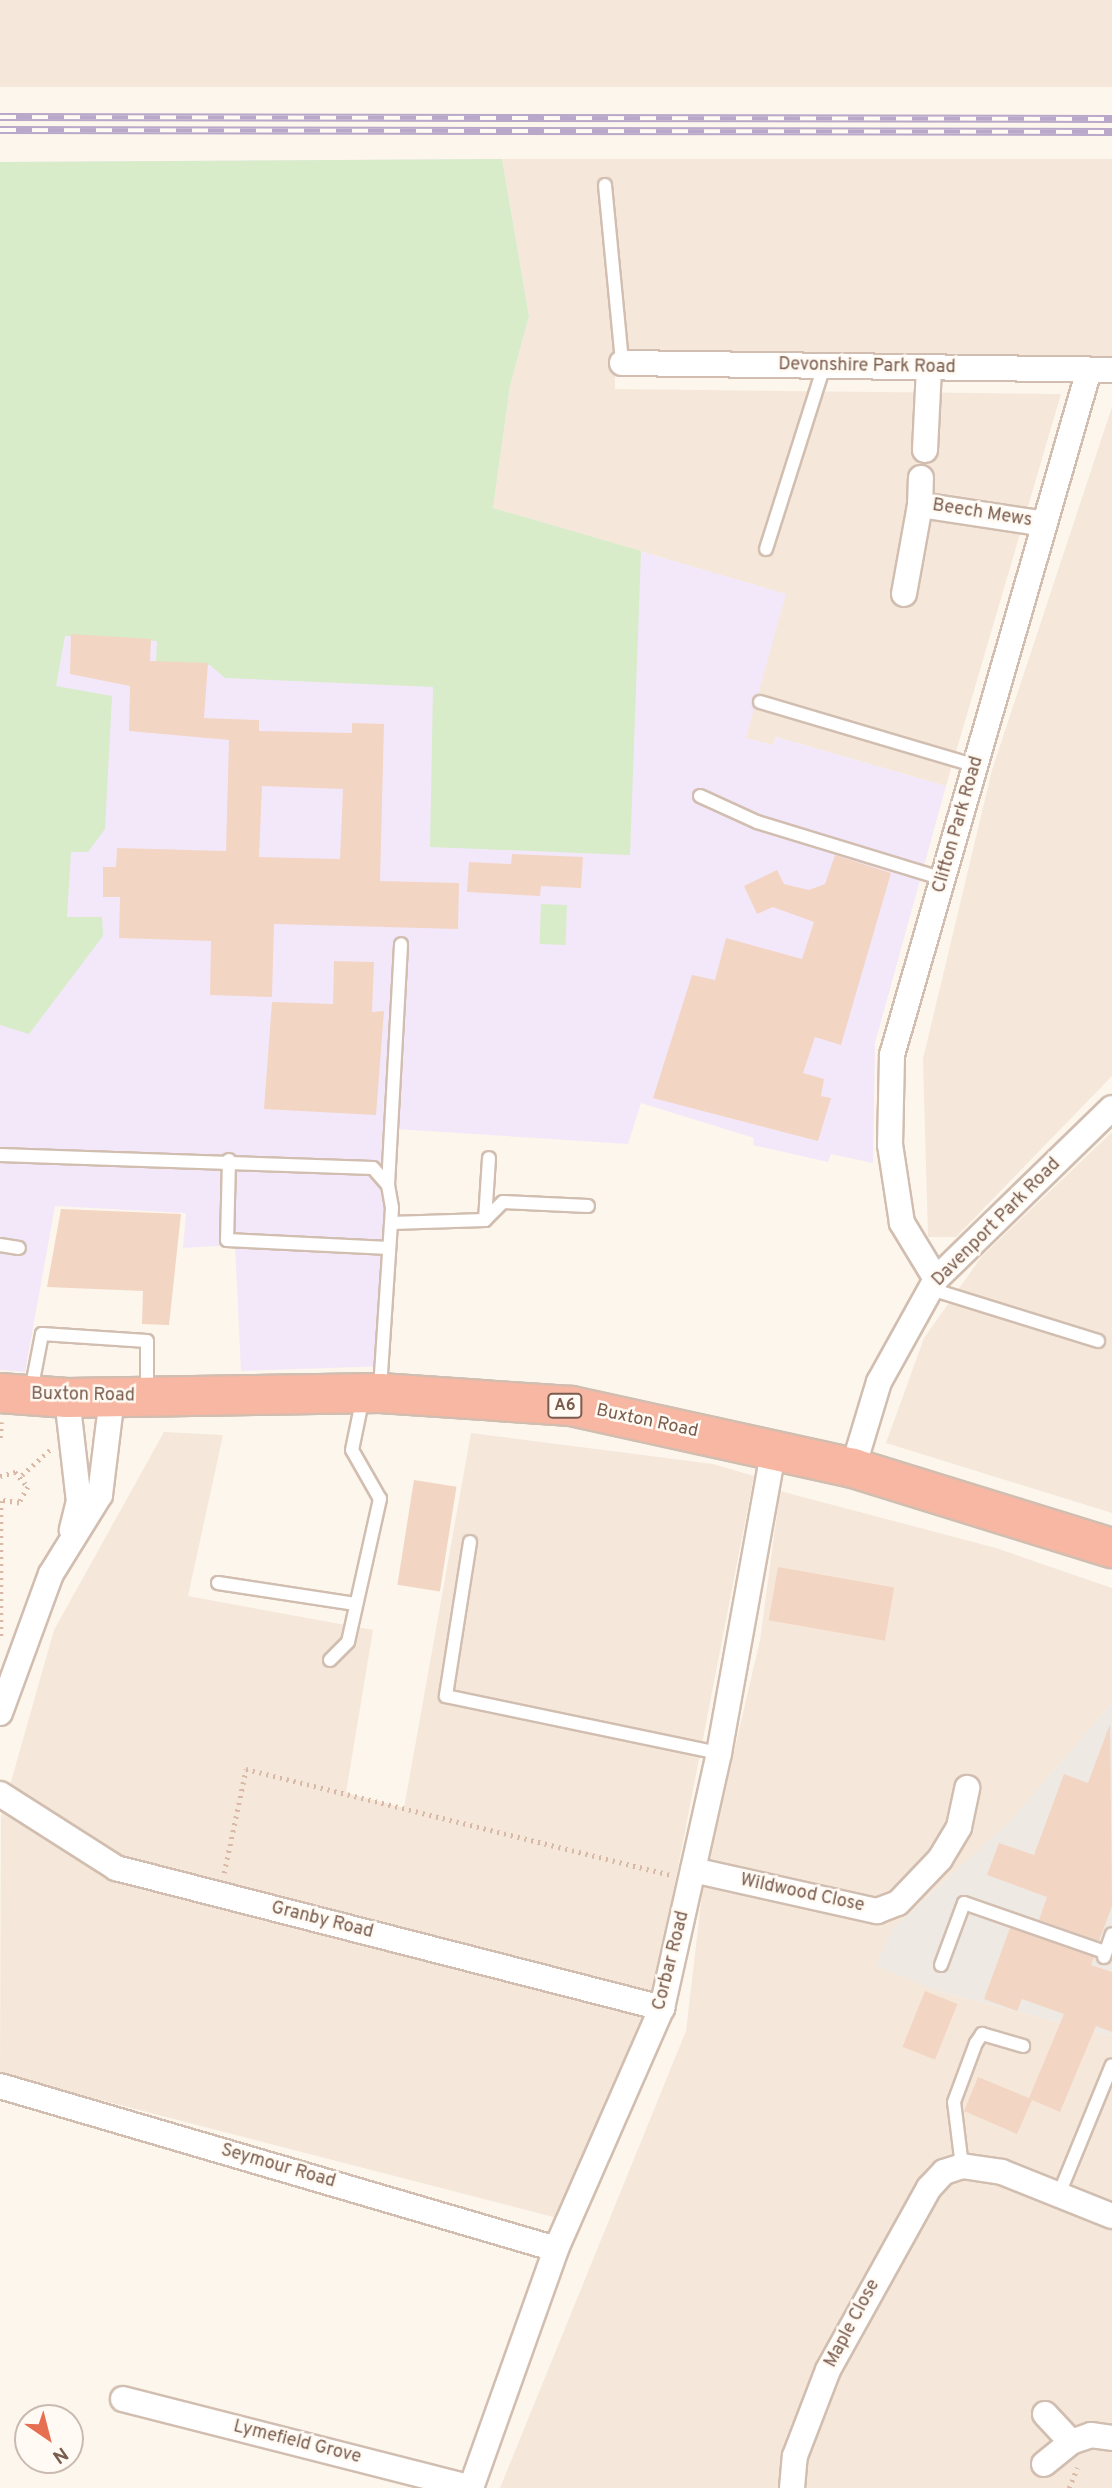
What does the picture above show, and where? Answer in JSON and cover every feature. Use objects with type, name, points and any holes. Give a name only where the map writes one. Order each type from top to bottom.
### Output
[{"type":"highway","name":"Buxton Road","points":[[15,1394],[68,1398],[372,1393],[571,1406],[774,1448],[853,1468],[1112,1548]]},
{"type":"street","name":"Devonshire Park Road","points":[[622,363],[1101,370]]},
{"type":"street","points":[[925,450],[929,367]]},
{"type":"street","name":"Clifton Park Road","points":[[934,1284],[902,1223],[890,1145],[892,1055],[1045,524],[1101,370]]},
{"type":"street","name":"Beech Mews","points":[[904,594],[920,505],[921,478]]},
{"type":"street","name":"Beech Mews","points":[[920,505],[1045,524]]},
{"type":"street","name":"Davenport Park Road","points":[[853,1468],[879,1382],[934,1284],[1112,1108]]},
{"type":"street","points":[[0,1713],[32,1616],[69,1545],[100,1495],[129,1397]]},
{"type":"street","points":[[68,1398],[79,1501],[69,1545]]},
{"type":"street","name":"Corbar Road","points":[[471,2488],[556,2249],[662,2008],[719,1753],[774,1448]]},
{"type":"street","name":"Wildwood Close","points":[[692,1875],[877,1911],[898,1903],[940,1859],[959,1827],[967,1788]]},
{"type":"street","name":"Granby Road","points":[[0,1794],[116,1868],[662,2008]]},
{"type":"street","name":"Seymour Road","points":[[0,2086],[556,2249]]},
{"type":"street","points":[[953,2169],[1002,2172],[1112,2216]]},
{"type":"street","name":"Maple Close","points":[[792,2488],[795,2456],[828,2370],[929,2188],[953,2169]]},
{"type":"street","name":"Lymefield Grove","points":[[123,2399],[471,2488]]},
{"type":"street","points":[[1045,2414],[1071,2442]]},
{"type":"street","points":[[1044,2464],[1071,2442],[1091,2435],[1112,2438]]},
{"type":"lane","points":[[605,185],[622,363]]},
{"type":"lane","points":[[766,549],[824,366]]},
{"type":"lane","points":[[760,702],[976,766]]},
{"type":"lane","points":[[700,796],[757,822],[943,878]]},
{"type":"lane","points":[[330,1660],[348,1642],[380,1499],[352,1450],[372,1393],[389,1248],[391,1223],[388,1185],[401,944]]},
{"type":"lane","points":[[0,1155],[349,1163],[373,1168],[388,1185]]},
{"type":"lane","points":[[485,1220],[489,1158]]},
{"type":"lane","points":[[229,1160],[227,1240],[389,1248]]},
{"type":"lane","points":[[391,1223],[485,1220],[503,1202],[588,1206]]},
{"type":"lane","points":[[0,1245],[19,1248]]},
{"type":"lane","points":[[934,1284],[1098,1341]]},
{"type":"lane","points":[[15,1394],[42,1334],[147,1341],[129,1397]]},
{"type":"lane","points":[[470,1542],[446,1696],[719,1753]]},
{"type":"lane","points":[[218,1583],[355,1604]]},
{"type":"lane","points":[[941,1965],[964,1903],[1104,1956],[1112,1934]]},
{"type":"lane","points":[[953,2169],[954,2102],[976,2043],[982,2034],[1023,2046]]},
{"type":"lane","points":[[1059,2194],[1112,2066]]},
{"type":"path","points":[[0,1476],[22,1475],[52,1448],[58,1459]]},
{"type":"path","points":[[2,1651],[1,1501],[25,1498],[22,1475]]},
{"type":"path","points":[[220,1895],[246,1769],[692,1875]]},
{"type":"shaded area","points":[[0,0],[1112,0],[1112,87],[0,87]]},
{"type":"shaded area","points":[[502,159],[1112,159],[1112,358],[615,352],[615,389],[1061,394],[946,786],[776,737],[773,745],[745,738],[785,594],[493,508],[510,386],[529,316]]},
{"type":"shaded area","points":[[502,159],[529,316],[510,386],[493,508],[786,594],[746,738],[773,745],[776,737],[946,786],[875,1043],[873,1163],[831,1154],[828,1162],[753,1145],[754,1138],[641,1103],[628,1144],[396,1129],[387,1366],[241,1371],[235,1245],[183,1248],[186,1213],[55,1206],[25,1372],[0,1370],[0,162]]},
{"type":"shaded area","points":[[1112,407],[1112,1076],[956,1237],[928,1237],[923,1059],[992,770]]},
{"type":"shaded area","points":[[1112,1132],[1112,1513],[886,1443],[924,1338],[982,1256]]},
{"type":"shaded area","points":[[164,1432],[223,1435],[188,1596],[373,1630],[346,1793],[404,1808],[471,1433],[713,1464],[754,1476],[654,1991],[557,2218],[0,2074],[1,1817],[54,1630]]},
{"type":"shaded area","points":[[780,1491],[996,1548],[1112,1588],[1112,1703],[1010,1821],[891,1930],[938,1991],[1112,2036],[1112,2488],[500,2488],[686,2031],[703,1885],[760,1640]]},
{"type":"shaded area","points":[[1112,1703],[1112,2036],[938,1991],[876,1966],[891,1930],[1010,1821]]},
{"type":"green space","points":[[502,159],[529,316],[510,386],[493,508],[641,551],[630,855],[430,847],[433,687],[225,678],[210,665],[156,663],[157,641],[65,636],[56,686],[112,696],[105,829],[88,852],[71,852],[67,917],[102,917],[103,936],[29,1034],[0,1025],[0,162]]},
{"type":"green space","points":[[541,904],[567,905],[566,945],[540,944]]},
{"type":"building","points":[[71,634],[151,639],[150,661],[208,663],[204,718],[259,720],[259,731],[352,733],[352,723],[384,724],[380,881],[459,883],[458,929],[274,924],[272,997],[210,995],[211,941],[119,938],[120,897],[103,897],[103,867],[116,867],[117,848],[226,851],[229,740],[129,731],[130,686],[70,674]],"holes":[[[262,786],[343,789],[340,859],[259,857]]]},
{"type":"building","points":[[512,854],[583,857],[581,888],[541,886],[540,896],[467,892],[469,862],[511,864]]},
{"type":"building","points":[[835,855],[891,873],[841,1045],[815,1037],[803,1073],[824,1079],[821,1096],[831,1098],[818,1141],[653,1098],[692,975],[715,980],[726,938],[802,959],[814,922],[773,907],[757,914],[744,886],[777,870],[784,884],[809,890],[825,884]]},
{"type":"building","points":[[334,961],[374,962],[372,1012],[384,1011],[376,1115],[264,1109],[272,1002],[333,1004]]},
{"type":"building","points":[[61,1209],[181,1214],[169,1325],[142,1324],[143,1291],[47,1287]]},
{"type":"building","points":[[414,1480],[456,1487],[440,1591],[397,1585]]},
{"type":"building","points":[[778,1567],[894,1587],[885,1641],[769,1620]]},
{"type":"building","points":[[1110,1724],[1112,1906],[1099,1941],[1039,1920],[1047,1897],[987,1875],[999,1843],[1034,1855],[1064,1774],[1088,1783]]},
{"type":"building","points":[[1010,1928],[1094,1957],[1091,1965],[1112,1972],[1112,2032],[1096,2026],[1060,2112],[1032,2100],[1017,2134],[964,2111],[978,2077],[1029,2098],[1064,2014],[1022,1999],[1017,2011],[984,1999]]},
{"type":"building","points":[[925,1991],[957,2004],[935,2060],[903,2047]]},
{"type":"railway","points":[[0,117],[1112,119]]},
{"type":"railway","points":[[0,130],[1112,132]]}]
